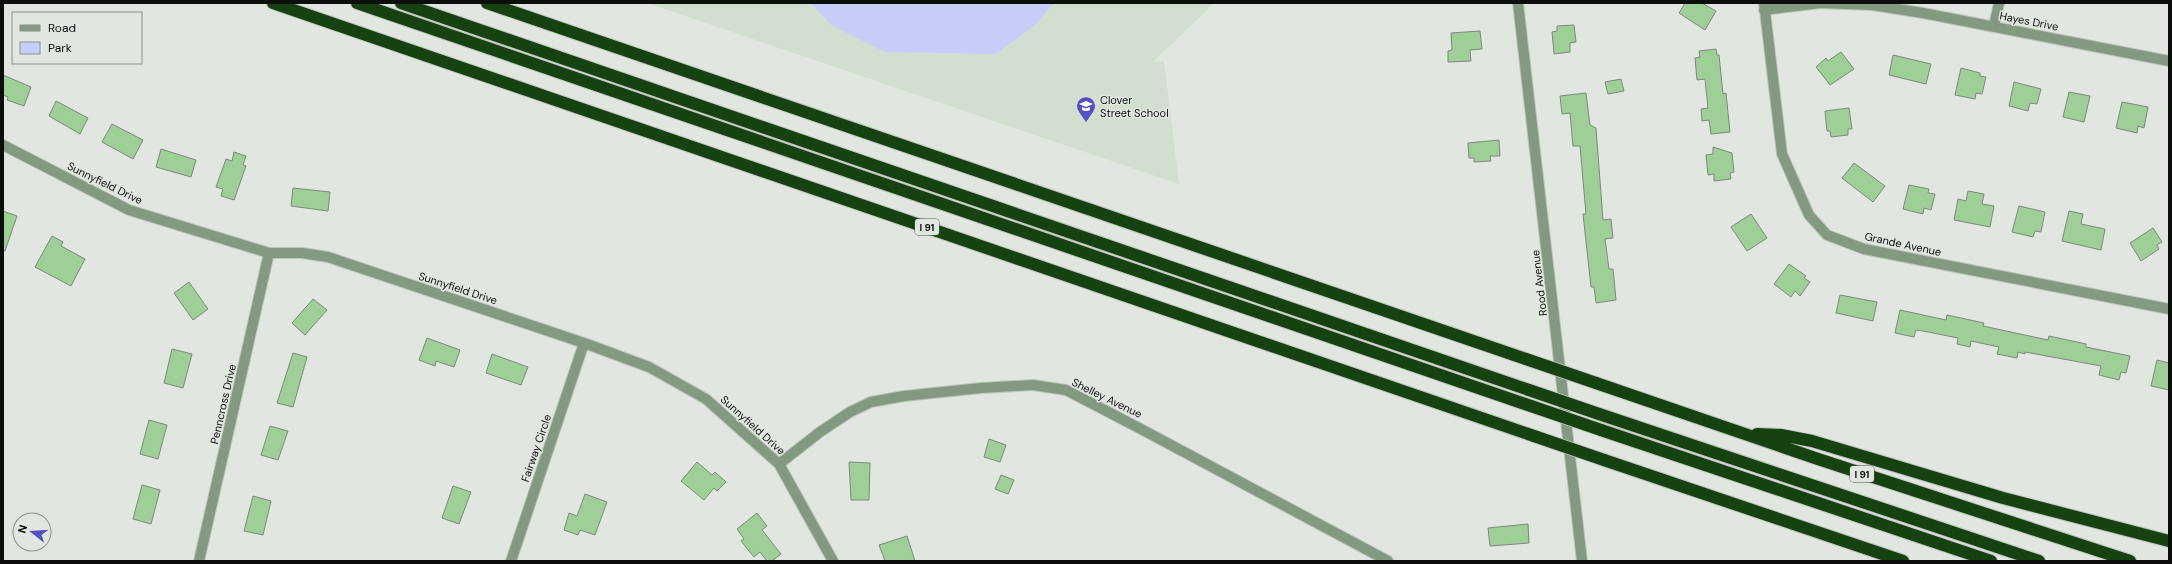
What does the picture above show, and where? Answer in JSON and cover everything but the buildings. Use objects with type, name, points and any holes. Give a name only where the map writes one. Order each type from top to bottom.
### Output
[{"type":"highway","name":"I 91","points":[[273,3],[1604,460],[1903,561]]},
{"type":"highway","points":[[357,3],[1601,430],[1991,561]]},
{"type":"highway","points":[[401,3],[1599,414],[2039,561]]},
{"type":"highway","name":"I 91","points":[[487,3],[1744,434],[2130,561]]},
{"type":"highway","points":[[1744,434],[1781,435],[1812,441],[2003,498],[2169,541]]},
{"type":"street","name":"Rood Avenue","points":[[1518,3],[1582,561]]},
{"type":"street","points":[[1994,26],[1999,3]]},
{"type":"street","name":"Hayes Drive","points":[[1764,7],[1820,4],[1872,5],[1994,26],[2169,61]]},
{"type":"street","name":"Grande Avenue","points":[[1764,7],[1782,154],[1809,215],[1827,235],[1864,249],[2169,309]]},
{"type":"street","name":"Sunnyfield Drive","points":[[3,145],[129,210],[269,253],[302,253],[328,257],[584,343],[649,367],[706,400],[779,464],[833,561]]},
{"type":"street","name":"Penncross Drive","points":[[199,561],[269,253]]},
{"type":"street","name":"Fairway Circle","points":[[511,561],[584,343]]},
{"type":"street","name":"Shelley Avenue","points":[[779,464],[820,432],[850,412],[871,402],[904,396],[981,388],[1033,385],[1066,390],[1124,419],[1388,561]]},
{"type":"shaded area","name":"Clover Street School","points":[[647,3],[1214,3],[1153,62],[1164,61],[1179,184]]},
{"type":"green space","points":[[811,3],[1054,3],[1035,25],[996,54],[885,52],[831,25]]},
{"type":"place","name":"Clover Street School","points":[[1086,123]]}]
